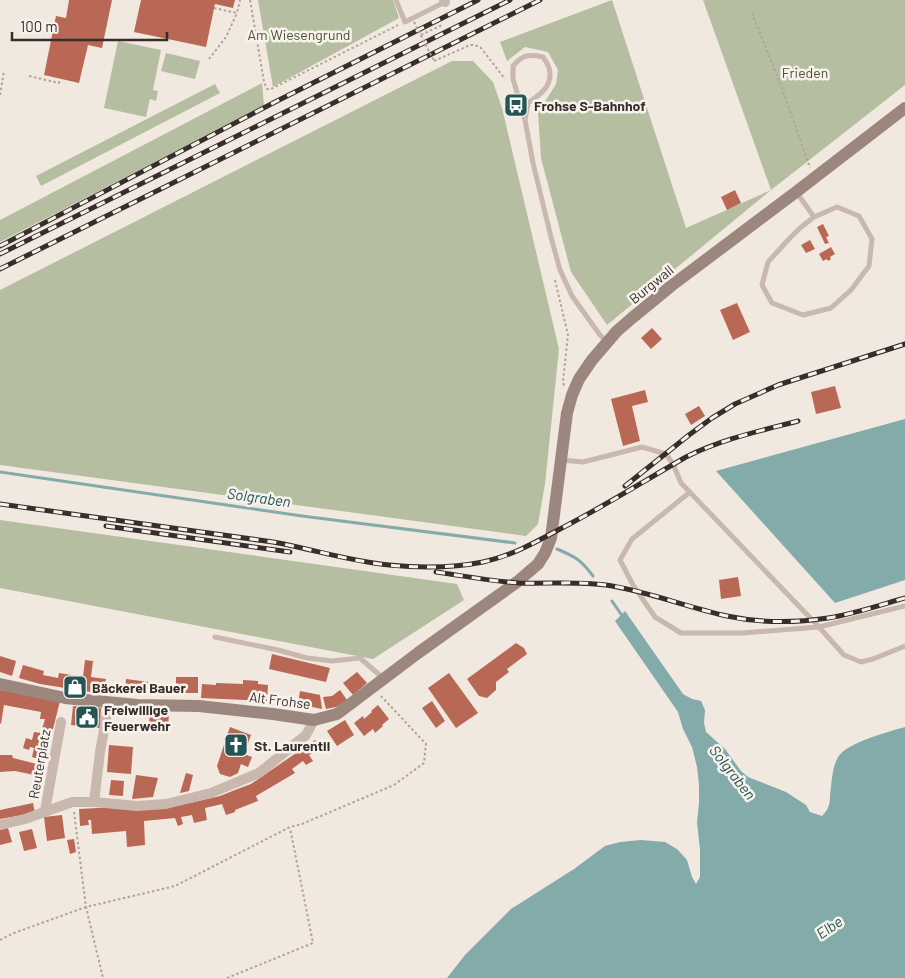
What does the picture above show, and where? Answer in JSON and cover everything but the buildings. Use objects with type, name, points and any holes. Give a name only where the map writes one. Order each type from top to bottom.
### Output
[{"type":"street","name":"Burgwall","points":[[538,564],[551,538],[572,395],[592,360],[607,342],[651,301],[905,108]]},
{"type":"street","name":"Alt Frohse","points":[[0,684],[65,698],[137,704],[199,706],[314,720],[337,714],[517,582],[538,564]]},
{"type":"street","points":[[94,802],[109,702]]},
{"type":"street","points":[[0,825],[25,819],[72,802],[137,806],[166,804],[211,793],[260,773],[306,735],[314,720]]},
{"type":"street","name":"Reuterplatz","points":[[45,811],[60,722]]},
{"type":"lane","points":[[396,0],[405,22],[444,1]]},
{"type":"lane","points":[[525,120],[528,103],[546,88],[550,77],[549,67],[543,57],[532,55],[520,58],[513,66],[513,79],[525,120],[560,270],[572,296],[607,342]]},
{"type":"lane","points":[[796,192],[814,217]]},
{"type":"lane","points":[[838,207],[859,216],[872,239],[869,266],[851,290],[831,308],[803,315],[772,303],[762,285],[768,262],[800,228],[814,217],[838,207]]},
{"type":"lane","points":[[561,460],[583,462],[642,447],[666,454],[690,492],[844,655],[861,662],[873,660],[905,646]]},
{"type":"lane","points":[[690,492],[632,539],[620,560],[633,585],[655,617],[681,633],[743,633],[819,627],[905,606]]},
{"type":"lane","points":[[215,637],[308,658],[332,661],[360,658],[384,678]]},
{"type":"path","points":[[209,59],[226,37],[240,0]]},
{"type":"path","points":[[250,0],[264,82],[267,89],[271,89],[405,22]]},
{"type":"path","points":[[214,8],[237,12]]},
{"type":"path","points":[[752,13],[782,88],[810,167],[816,176]]},
{"type":"path","points":[[414,22],[434,61],[470,45],[476,45],[493,62],[507,83]]},
{"type":"path","points":[[421,35],[442,25]]},
{"type":"path","points":[[0,95],[4,71]]},
{"type":"path","points":[[29,76],[59,83],[60,79]]},
{"type":"path","points":[[553,273],[568,335],[563,381],[564,389]]},
{"type":"path","points":[[0,940],[86,906],[175,886],[290,827],[302,824],[394,784],[424,763],[426,744],[373,687]]},
{"type":"path","points":[[72,802],[86,906],[104,978]]},
{"type":"path","points":[[227,978],[314,943],[290,827]]},
{"type":"green space","name":"Am Wiesengrund","points":[[258,0],[393,0],[399,18],[273,87]]},
{"type":"green space","points":[[612,0],[686,228],[771,190],[607,325],[571,272],[541,158],[538,113],[556,84],[558,70],[548,52],[525,47],[507,61],[500,42]]},
{"type":"green space","name":"Frieden","points":[[703,0],[905,0],[905,85],[771,190]]},
{"type":"green space","points":[[118,41],[161,50],[153,90],[158,91],[156,101],[150,99],[146,117],[104,108]]},
{"type":"green space","points":[[166,53],[200,61],[195,79],[161,71]]},
{"type":"green space","points":[[452,61],[473,61],[493,82],[502,108],[559,349],[545,484],[538,524],[526,536],[0,465],[0,290]]},
{"type":"green space","points":[[262,83],[264,106],[0,242],[0,220]]},
{"type":"green space","points":[[215,84],[220,93],[41,186],[36,176]]},
{"type":"green space","points":[[0,520],[457,584],[464,600],[373,659],[0,588]]},
{"type":"water","points":[[905,419],[905,580],[835,603],[716,471]]},
{"type":"water","name":"Elbe","points":[[625,611],[683,694],[701,701],[705,710],[704,723],[706,732],[725,749],[741,771],[748,777],[786,792],[806,805],[810,812],[822,816],[827,809],[830,803],[834,768],[838,757],[843,752],[859,742],[905,727],[905,978],[447,978],[465,955],[511,909],[574,869],[605,846],[641,840],[665,842],[677,849],[687,860],[696,884],[700,877],[697,822],[699,785],[692,747],[683,729],[678,712],[615,621]]},
{"type":"waterway","name":"Solgraben","points":[[0,472],[302,516],[515,543]]},
{"type":"waterway","name":"Solgraben","points":[[557,549],[578,560],[593,576]]},
{"type":"waterway","name":"Solgraben","points":[[612,601],[623,617]]},
{"type":"railway","points":[[0,246],[277,101],[478,0]]},
{"type":"railway","points":[[0,254],[510,0]]},
{"type":"railway","points":[[0,269],[540,0]]},
{"type":"railway","points":[[625,486],[689,435],[735,404],[778,385],[905,344]]},
{"type":"railway","points":[[0,504],[273,542],[345,558],[389,565],[413,567],[460,565],[483,562],[503,556],[542,539],[686,457],[713,445],[798,421]]},
{"type":"railway","points":[[106,526],[290,552]]},
{"type":"railway","points":[[436,572],[519,583],[606,585],[636,591],[727,616],[765,621],[803,621],[828,618],[905,598]]},
{"type":"place","name":"Frohse S-Bahnhof","points":[[516,105]]},
{"type":"place","name":"Bäckerei Bauer","points":[[75,687]]},
{"type":"place","name":"Freiwillige Feuerwehr","points":[[87,717]]},
{"type":"place","name":"St. Laurentii","points":[[236,745]]}]
